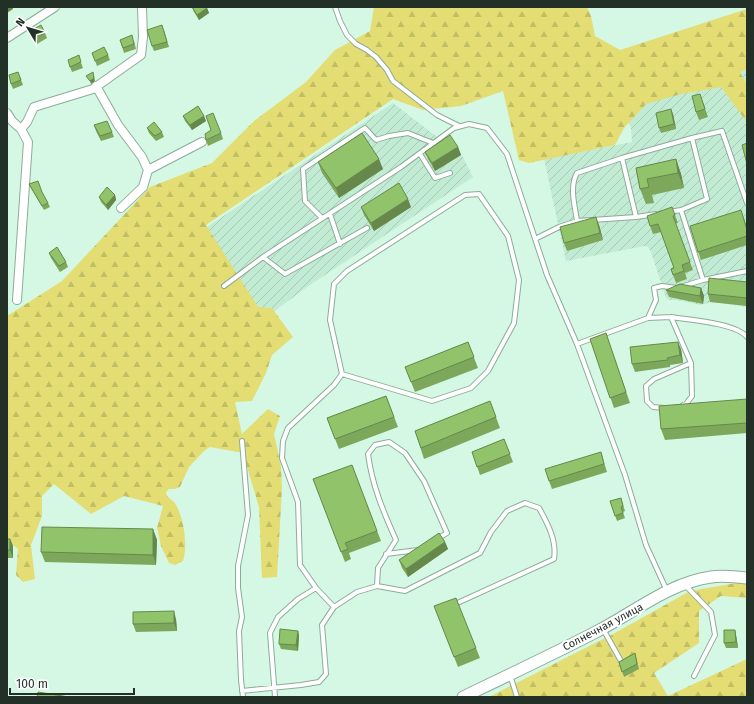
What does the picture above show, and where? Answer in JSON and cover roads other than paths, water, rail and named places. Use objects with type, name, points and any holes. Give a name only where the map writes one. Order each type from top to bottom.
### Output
[{"type":"street","points":[[7,38],[55,7]]},
{"type":"street","points":[[21,129],[27,122],[34,107],[93,89],[141,55],[143,37],[142,7]]},
{"type":"street","points":[[96,86],[118,125],[142,157],[148,170]]},
{"type":"street","points":[[7,113],[12,121],[21,129],[28,142],[17,300]]},
{"type":"street","points":[[121,208],[142,187],[148,170],[202,142]]},
{"type":"street","name":"Солнечная улица","points":[[463,697],[602,628],[668,591],[684,584],[711,577],[726,576],[747,578]]},
{"type":"lane","points":[[335,7],[347,35],[356,44],[376,57],[387,70],[393,81],[436,115],[460,126]]},
{"type":"lane","points":[[224,286],[263,257],[420,154],[432,143],[454,128],[469,124],[487,128],[507,154],[547,275],[577,344],[625,475],[646,545],[668,591]]},
{"type":"lane","points":[[322,218],[306,201],[302,169],[365,128],[376,140],[408,133],[432,143]]},
{"type":"lane","points":[[577,221],[573,186],[577,173],[622,158],[722,131],[747,203]]},
{"type":"lane","points":[[666,212],[681,210],[706,199],[692,138]]},
{"type":"lane","points":[[420,154],[435,178],[450,173]]},
{"type":"lane","points":[[622,158],[636,216]]},
{"type":"lane","points":[[334,607],[316,588],[300,565],[298,502],[282,458],[283,441],[288,428],[334,385],[342,374],[330,320],[334,284],[347,271],[465,195],[479,194],[508,236],[519,280],[514,323],[488,371],[471,388],[432,401],[342,374]]},
{"type":"lane","points":[[681,210],[703,280]]},
{"type":"lane","points":[[535,239],[559,227],[577,221],[659,213]]},
{"type":"lane","points":[[330,214],[340,244]]},
{"type":"lane","points":[[263,257],[285,274],[368,228]]},
{"type":"lane","points":[[648,318],[656,300],[654,288],[662,286],[677,288],[703,280],[747,271]]},
{"type":"lane","points":[[577,344],[648,318],[671,317],[718,324],[744,333],[747,337]]},
{"type":"lane","points":[[671,317],[691,363],[692,396],[686,404],[679,406]]},
{"type":"lane","points":[[667,408],[653,407],[648,401],[646,386],[654,379],[691,363]]},
{"type":"lane","points":[[242,441],[248,515],[238,566],[238,588],[242,617],[239,631],[243,697]]},
{"type":"lane","points":[[377,586],[378,568],[396,540],[379,502],[370,472],[368,454],[375,445],[389,442],[405,453],[424,481],[447,533],[435,540]]},
{"type":"lane","points":[[242,691],[319,682],[326,674],[322,625],[334,607],[357,592],[377,586],[405,591],[480,553],[491,532],[507,511],[525,504],[539,508],[550,528],[556,550],[554,559],[446,608]]},
{"type":"lane","points":[[386,554],[422,549]]},
{"type":"lane","points":[[684,584],[711,612],[715,635],[694,676]]},
{"type":"lane","points":[[275,697],[270,633],[278,617],[298,599],[316,588]]},
{"type":"lane","points":[[602,628],[621,661]]},
{"type":"lane","points":[[510,675],[517,697]]}]
